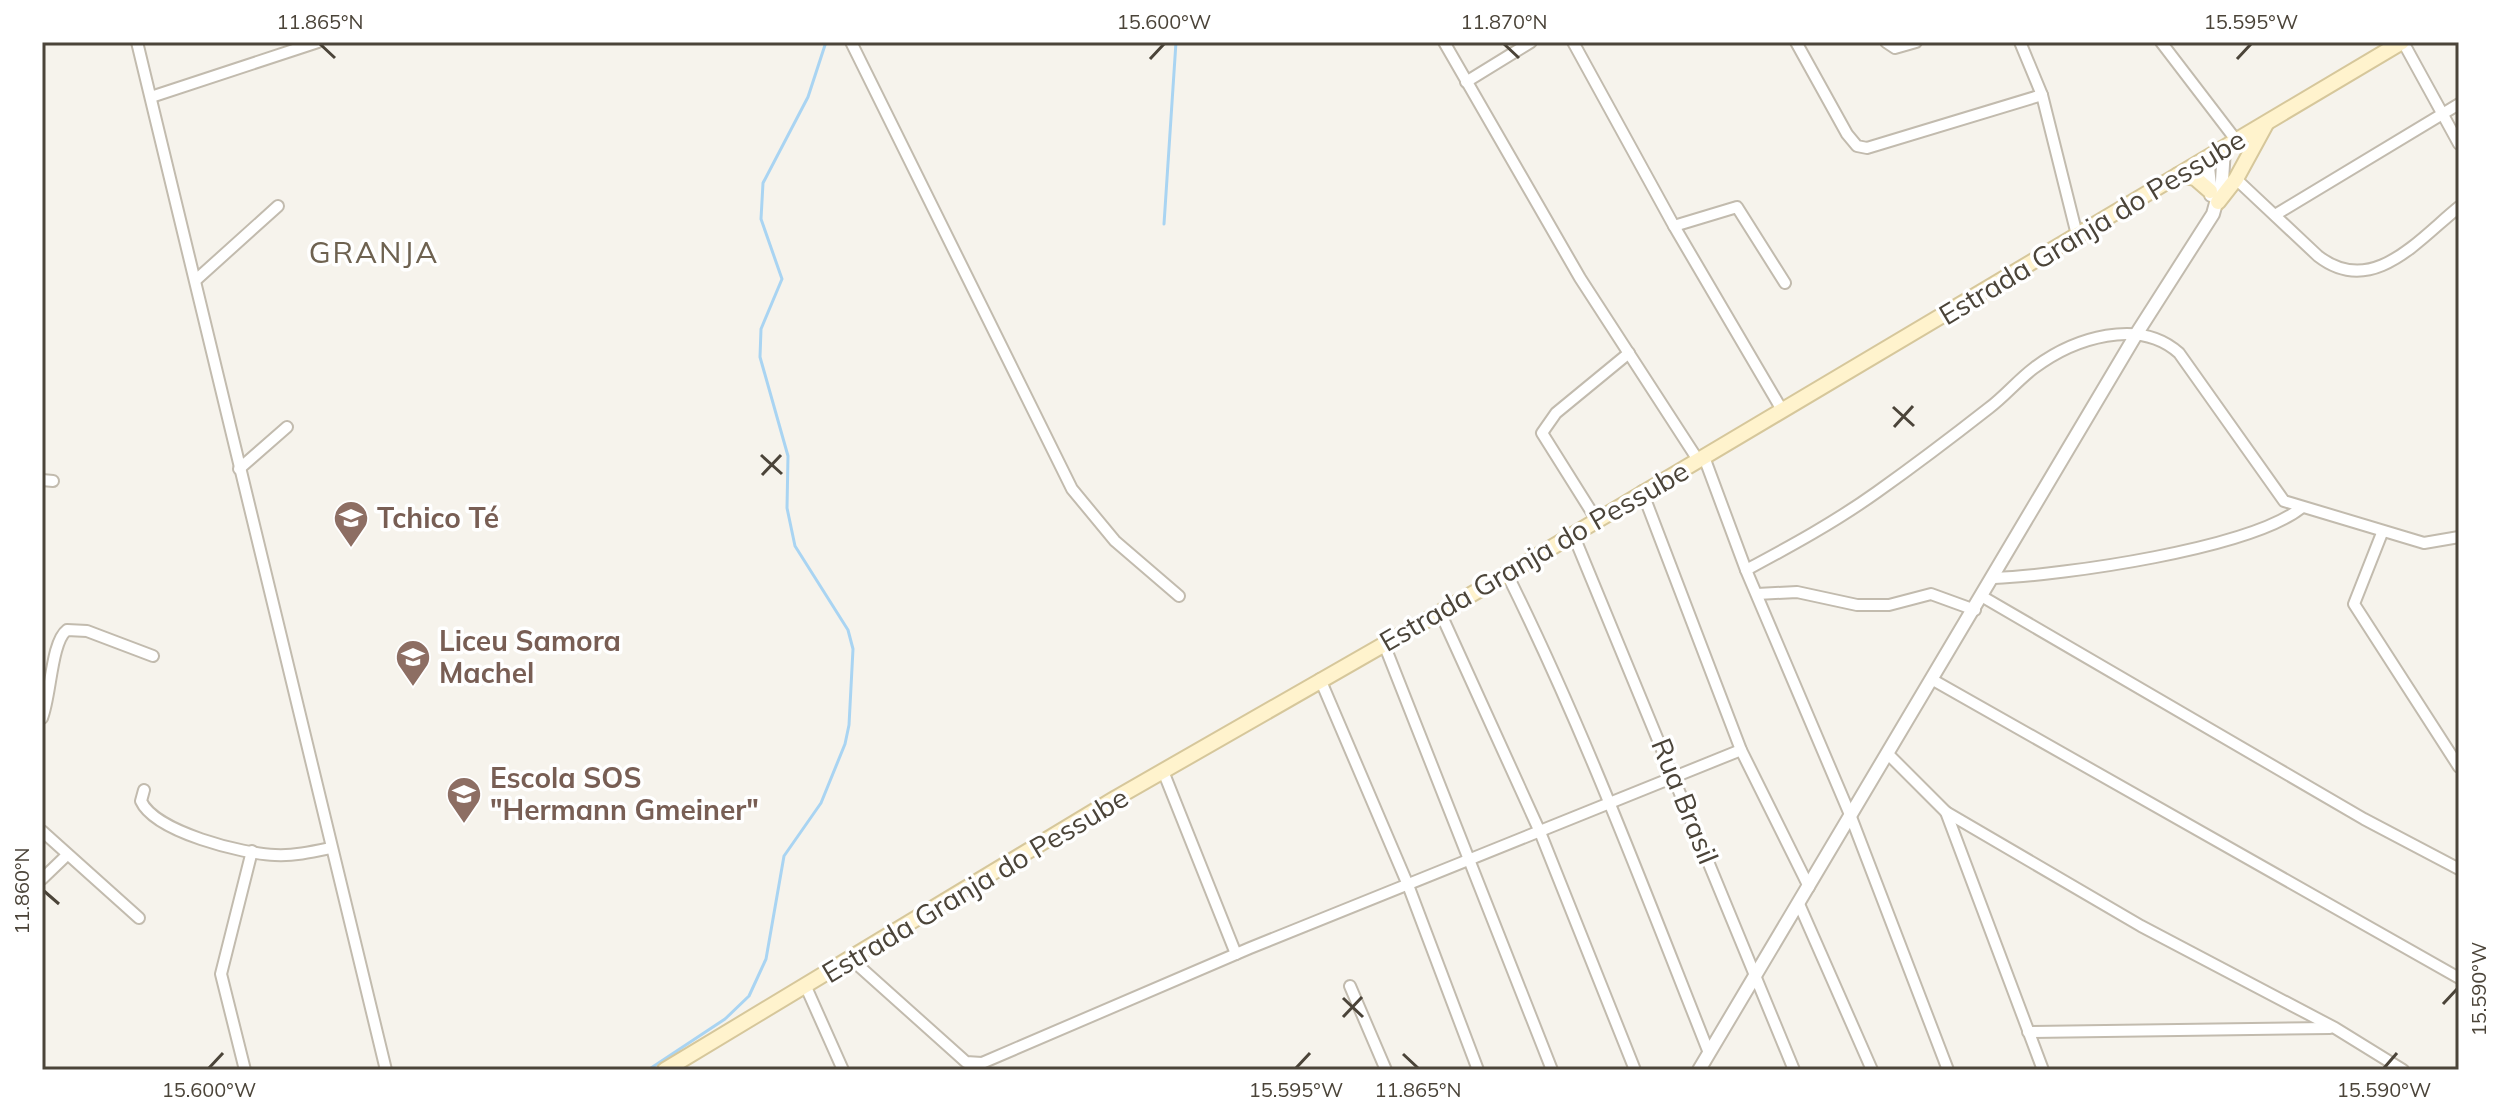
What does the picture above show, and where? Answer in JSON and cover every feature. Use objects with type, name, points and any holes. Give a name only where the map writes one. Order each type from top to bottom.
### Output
[{"type":"main road","name":"Estrada Granja do Pessube","points":[[665,1070],[1163,771],[1507,574],[1642,491],[1701,459],[2403,42]]},
{"type":"main road","points":[[2177,175],[2195,178],[2214,202],[2236,179],[2266,124]]},
{"type":"street","points":[[137,42],[197,279],[239,469],[386,1070]]},
{"type":"street","points":[[151,97],[318,42]]},
{"type":"street","points":[[851,42],[1072,489],[1115,541],[1179,596]]},
{"type":"street","points":[[1444,42],[1580,278],[1701,459],[1851,817],[1948,1070]]},
{"type":"street","points":[[1466,82],[1531,42]]},
{"type":"street","points":[[1573,42],[1674,226],[1782,410]]},
{"type":"street","points":[[1796,42],[1847,134],[1857,146],[1867,148],[2042,95]]},
{"type":"street","points":[[1886,42],[1895,48],[1916,42]]},
{"type":"street","points":[[2020,42],[2042,95],[2077,235]]},
{"type":"street","points":[[1699,1070],[1983,597],[2214,202],[2230,144],[2161,42]]},
{"type":"street","points":[[2403,42],[2459,144]]},
{"type":"street","points":[[2275,215],[2459,104]]},
{"type":"street","points":[[2207,158],[2214,202]]},
{"type":"street","points":[[2236,179],[2333,268],[2365,272],[2393,259],[2459,207]]},
{"type":"street","points":[[197,279],[278,206]]},
{"type":"street","points":[[1674,226],[1737,207],[1785,283]]},
{"type":"street","points":[[1746,570],[1815,533],[1875,494],[1992,406],[2036,367],[2098,337],[2137,333],[2168,343],[2179,353],[2267,482],[2284,501],[2382,533],[2424,543],[2459,537]]},
{"type":"street","points":[[1596,519],[1542,433],[1556,413],[1629,353]]},
{"type":"street","points":[[239,469],[287,427]]},
{"type":"street","points":[[1642,491],[1741,750],[1809,887]]},
{"type":"street","points":[[1994,578],[2038,576],[2169,553],[2269,527],[2301,508]]},
{"type":"street","points":[[2382,533],[2354,604],[2459,767]]},
{"type":"street","name":"Rua Brasil","points":[[1573,534],[1794,1070]]},
{"type":"street","points":[[1507,574],[1539,637],[1709,1053]]},
{"type":"street","points":[[1757,594],[1797,592],[1857,605],[1889,605],[1931,594],[1975,610]]},
{"type":"street","points":[[1983,597],[2364,819],[2459,869]]},
{"type":"street","points":[[1440,612],[1540,832],[1635,1070]]},
{"type":"street","points":[[42,718],[52,686],[58,643],[67,630],[87,631],[153,656]]},
{"type":"street","points":[[1384,644],[1552,1070]]},
{"type":"street","points":[[1320,679],[1408,885],[1478,1070]]},
{"type":"street","points":[[1933,680],[2459,978]]},
{"type":"street","points":[[851,959],[973,1064],[996,1059],[1236,954],[1472,861],[1674,774],[1741,750]]},
{"type":"street","points":[[1889,755],[1946,812],[2141,926],[2335,1028],[2403,1070]]},
{"type":"street","points":[[1163,771],[1236,954]]},
{"type":"street","points":[[144,790],[141,801],[145,809],[162,824],[252,851],[287,855],[331,848]]},
{"type":"street","points":[[1946,812],[2043,1070]]},
{"type":"street","points":[[42,831],[139,918]]},
{"type":"street","points":[[245,1070],[221,974],[252,851]]},
{"type":"street","points":[[42,879],[67,855]]},
{"type":"street","points":[[1799,904],[1872,1070]]},
{"type":"street","points":[[1350,986],[1386,1070]]},
{"type":"street","points":[[806,987],[843,1070]]},
{"type":"street","points":[[2028,1032],[2335,1028]]},
{"type":"waterway","points":[[648,1070],[725,1019],[749,996],[766,959],[784,856],[821,803],[845,744],[849,725],[853,649],[848,630],[795,546],[787,508],[788,456],[760,357],[761,329],[782,279],[761,219],[763,183],[808,97],[826,42]]},
{"type":"waterway","points":[[1164,224],[1176,42]]},
{"type":"place","name":"Tchico Té","points":[[351,549]]},
{"type":"place","name":"Liceu Samora Machel","points":[[413,688]]},
{"type":"place","name":"Escola SOS \"Hermann Gmeiner\"","points":[[464,825]]},
{"type":"district","name":"GRANJA","points":[[374,253]]}]
